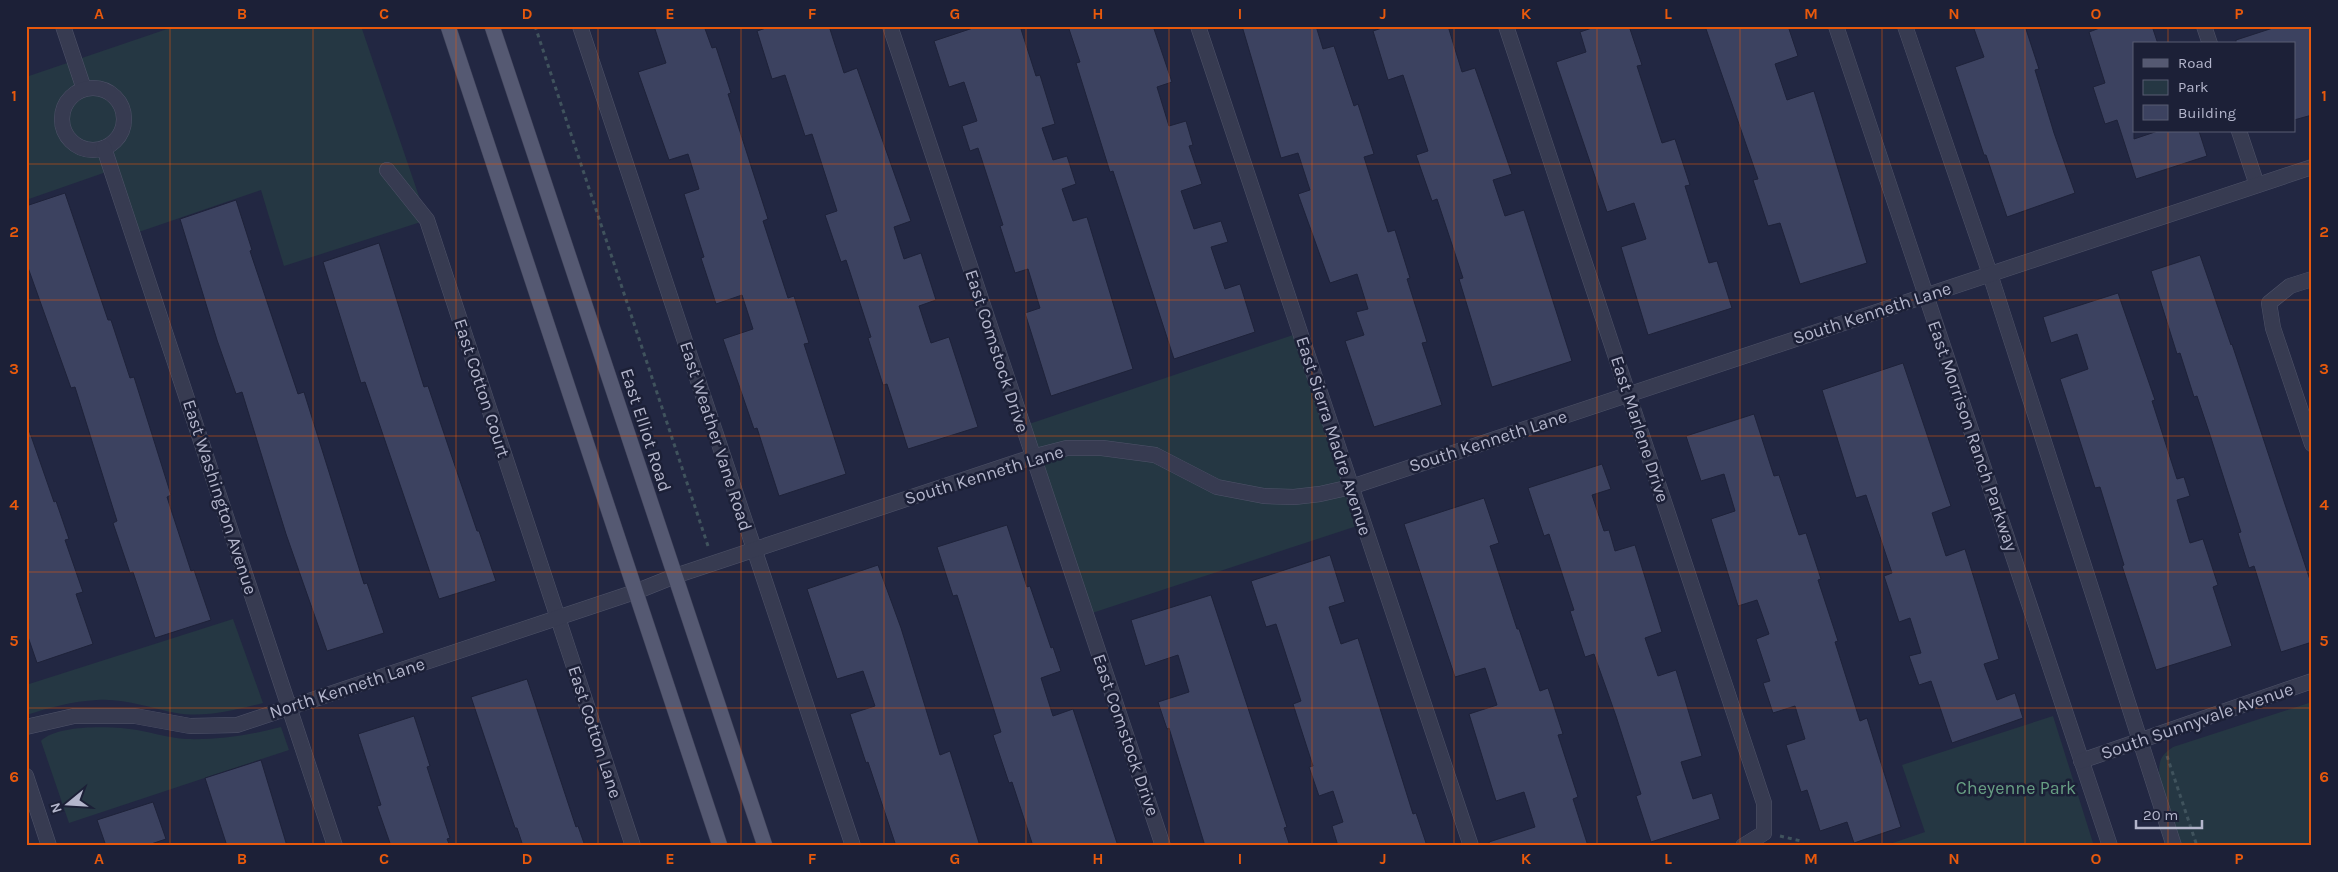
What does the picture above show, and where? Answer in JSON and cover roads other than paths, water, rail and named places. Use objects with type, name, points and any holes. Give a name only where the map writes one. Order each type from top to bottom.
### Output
[{"type":"main road","points":[[448,26],[720,846]]},
{"type":"main road","name":"East Elliot Road","points":[[492,26],[765,846]]},
{"type":"street","points":[[63,26],[84,89]]},
{"type":"street","name":"East Weather Vane Road","points":[[580,26],[853,846]]},
{"type":"street","name":"East Comstock Drive","points":[[890,26],[1163,846]]},
{"type":"street","name":"East Sierra Madre Avenue","points":[[1198,26],[1471,846]]},
{"type":"street","name":"East Marlene Drive","points":[[1506,26],[1764,803],[1764,833],[1743,846]]},
{"type":"street","name":"East Morrison Ranch Parkway","points":[[1836,26],[2110,846]]},
{"type":"street","points":[[1905,26],[1990,274],[2174,846]]},
{"type":"street","points":[[2204,26],[2209,42]]},
{"type":"street","points":[[99,88],[108,92],[122,106],[123,128],[116,140],[104,148],[89,150],[75,145],[66,136],[62,124],[62,113],[67,101],[75,93],[84,89],[99,88]]},
{"type":"street","points":[[2239,132],[2257,185]]},
{"type":"street","name":"East Washington Avenue","points":[[104,148],[335,846]]},
{"type":"street","name":"South Kenneth Lane","points":[[658,583],[754,549],[1032,457],[1067,448],[1102,448],[1155,455],[1218,487],[1264,496],[1294,497],[1320,494],[1351,487],[2312,167]]},
{"type":"street","name":"East Cotton Court","points":[[387,170],[427,220],[557,618]]},
{"type":"street","points":[[2312,279],[2290,286],[2269,303],[2273,328],[2312,444]]},
{"type":"street","name":"North Kenneth Lane","points":[[26,727],[74,716],[135,716],[190,726],[237,724],[658,583]]},
{"type":"street","name":"East Cotton Lane","points":[[557,618],[633,846]]},
{"type":"street","name":"South Sunnyvale Avenue","points":[[2081,761],[2140,743],[2159,734],[2312,681]]},
{"type":"street","points":[[26,776],[49,846]]},
{"type":"park label","name":"Cheyenne Park","points":[[2016,788]]}]
